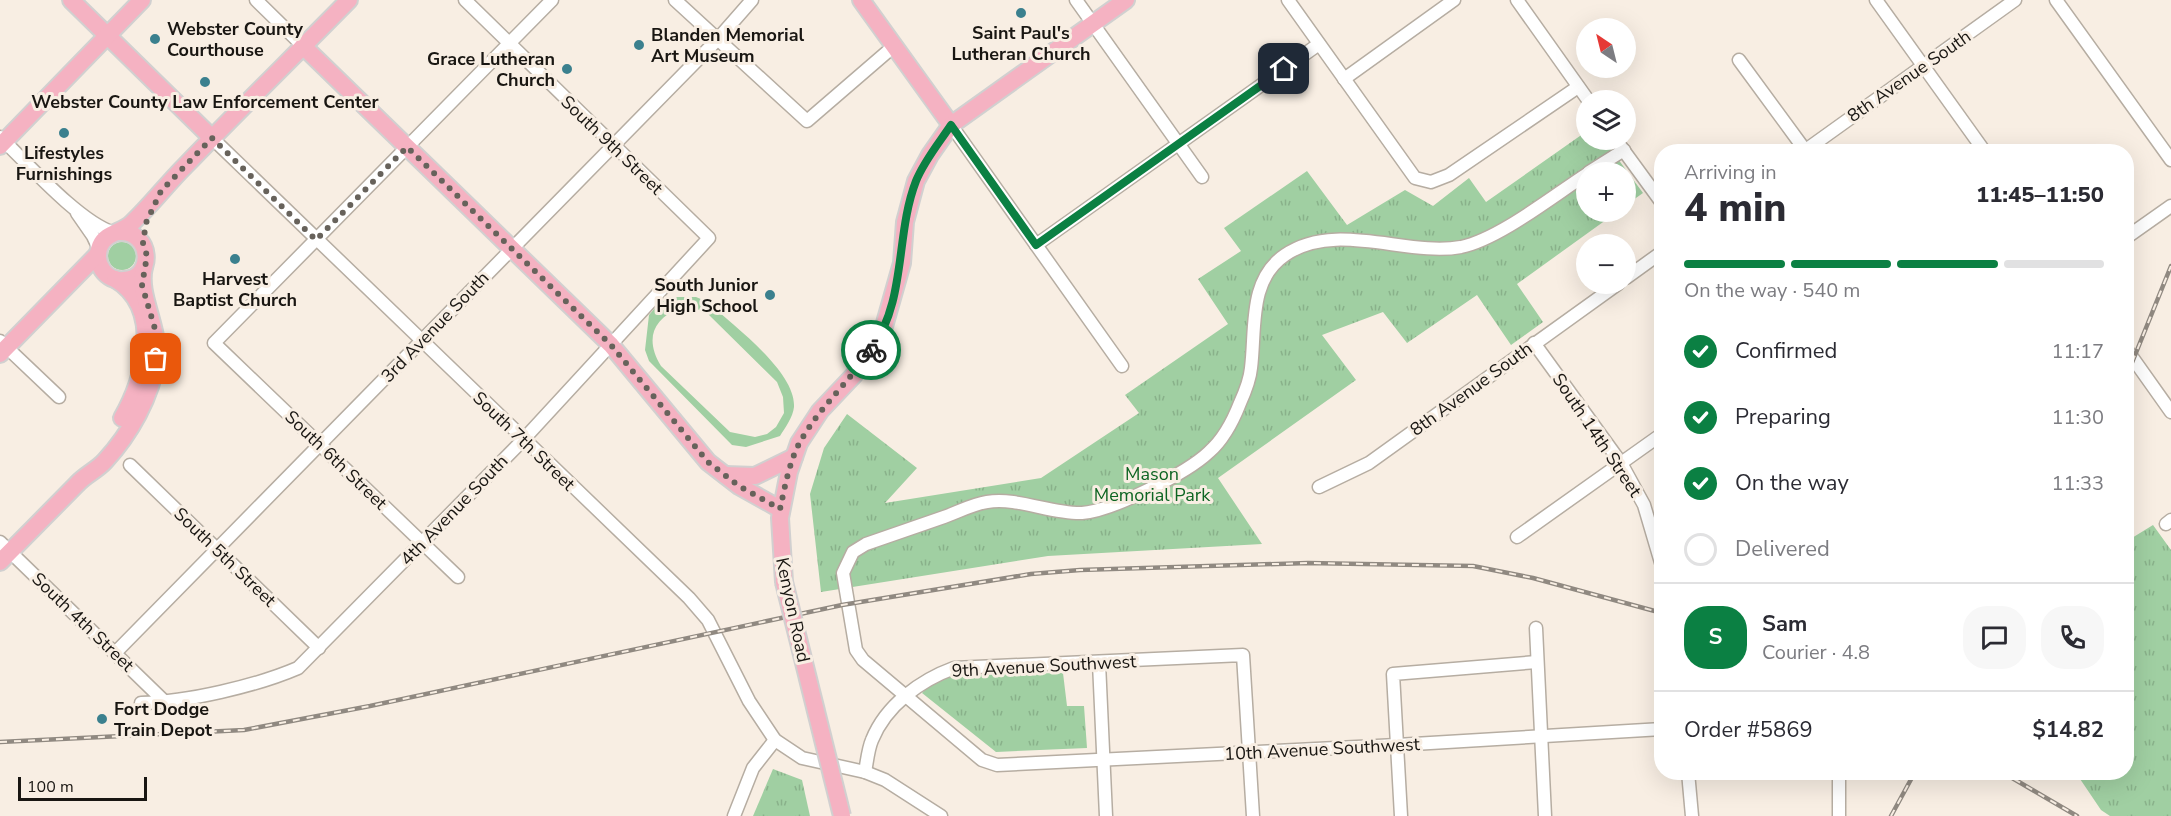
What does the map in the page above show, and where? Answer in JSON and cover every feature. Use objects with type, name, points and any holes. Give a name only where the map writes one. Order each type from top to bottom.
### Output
[{"type":"main road","name":"South 7th Street","points":[[71,0],[212,138]]},
{"type":"main road","points":[[1,142],[142,0]]},
{"type":"main road","points":[[2,347],[50,302],[98,251],[104,240],[133,222],[212,138],[349,0]]},
{"type":"main road","points":[[866,2],[894,46],[951,125],[1126,0]]},
{"type":"main road","points":[[303,46],[611,345],[689,441],[724,475],[780,509]]},
{"type":"main road","name":"Kenyon Road","points":[[842,816],[784,582],[780,554],[780,509],[799,443],[822,410],[854,375],[880,337],[902,263],[905,222],[916,181],[951,125]]},
{"type":"main road","points":[[3,552],[82,479],[104,462],[120,442],[150,387],[155,369],[156,342],[154,323],[142,285],[147,256],[143,243],[149,214],[161,191]]},
{"type":"main road","points":[[117,232],[131,233],[143,243]]},
{"type":"main road","points":[[82,479],[122,417],[142,372],[145,342],[142,315],[132,294],[102,269],[98,251]]},
{"type":"main road","points":[[50,302],[88,278],[134,277],[144,267]]},
{"type":"main road","points":[[724,475],[755,476],[794,457]]},
{"type":"street","points":[[256,0],[303,46]]},
{"type":"street","name":"South 9th Street","points":[[465,0],[709,238]]},
{"type":"street","points":[[316,240],[552,0]]},
{"type":"street","points":[[675,0],[807,121],[894,46]]},
{"type":"street","name":"3rd Avenue South","points":[[116,653],[717,40],[753,0]]},
{"type":"street","points":[[1076,0],[1202,177]]},
{"type":"street","points":[[1288,0],[1415,178],[1431,182],[1449,175],[1578,87]]},
{"type":"street","points":[[1344,79],[1454,0]]},
{"type":"street","points":[[1517,0],[1580,90]]},
{"type":"street","points":[[1876,0],[1979,144]]},
{"type":"street","name":"8th Avenue South","points":[[1814,144],[2015,0]]},
{"type":"street","points":[[2056,0],[2171,160]]},
{"type":"street","points":[[1036,245],[1319,44]]},
{"type":"street","points":[[1739,60],[1799,144]]},
{"type":"street","points":[[951,125],[1122,366]]},
{"type":"street","name":"South 7th Street","points":[[212,138],[420,342],[689,598],[708,620],[753,709],[775,740],[802,758],[865,772],[885,780],[941,816]]},
{"type":"street","points":[[1,142],[75,210],[103,229],[117,232]]},
{"type":"street","points":[[1605,162],[1624,150],[1654,192]]},
{"type":"street","points":[[904,696],[863,660],[856,650],[843,573],[853,552],[866,544],[988,501],[1083,513],[1110,506],[1142,492],[1208,454],[1221,440],[1234,418],[1251,370],[1255,306],[1260,288],[1272,266],[1286,254],[1305,246],[1334,240],[1426,247],[1460,247],[1482,240],[1576,181]]},
{"type":"street","points":[[2134,232],[2171,206]]},
{"type":"street","points":[[75,210],[93,236],[98,251]]},
{"type":"street","name":"4th Avenue South","points":[[141,703],[165,702],[276,678],[298,668],[523,440],[709,238]]},
{"type":"street","name":"South 6th Street","points":[[316,240],[214,343],[458,577]]},
{"type":"street","points":[[1636,271],[1654,258]]},
{"type":"street","name":"8th Avenue South","points":[[1319,487],[1369,463],[1604,294]]},
{"type":"street","name":"South 14th Street","points":[[1534,344],[1621,463],[1644,505],[1654,539]]},
{"type":"street","points":[[2,347],[59,397]]},
{"type":"street","points":[[2134,360],[2171,412]]},
{"type":"street","points":[[1517,537],[1654,440]]},
{"type":"street","name":"South 5th Street","points":[[130,465],[319,648]]},
{"type":"street","name":"South 4th Street","points":[[3,552],[116,653],[165,702]]},
{"type":"street","points":[[1536,628],[1545,816]]},
{"type":"street","name":"9th Avenue Southwest","points":[[865,772],[872,740],[904,696],[934,675],[954,668],[1243,655],[1248,753]]},
{"type":"street","points":[[1401,816],[1393,674],[1538,662]]},
{"type":"street","points":[[1099,663],[1106,816]]},
{"type":"street","name":"10th Avenue Southwest","points":[[904,696],[982,760],[997,765],[1654,730]]},
{"type":"street","points":[[734,816],[753,768],[775,740]]},
{"type":"street","points":[[1248,753],[1253,816]]},
{"type":"street","points":[[1689,780],[1692,816]]},
{"type":"street","points":[[1839,780],[1839,816]]},
{"type":"green space","name":"Mason Memorial Park","points":[[1576,139],[1576,150],[1611,150],[1620,162],[1576,162],[1576,222],[1603,222],[1586,234],[1576,234],[1576,242],[1517,284],[1543,322],[1511,345],[1477,295],[1407,343],[1383,312],[1322,335],[1356,380],[1218,478],[1262,544],[1048,556],[821,592],[810,494],[824,448],[847,414],[917,468],[885,503],[1041,478],[1139,413],[1125,395],[1228,324],[1198,279],[1241,251],[1224,228],[1307,171],[1347,225],[1405,190],[1433,206],[1469,178],[1486,202]]},
{"type":"green space","name":"Mason Memorial Park","points":[[1636,183],[1643,193],[1636,198]]},
{"type":"green space","points":[[122,242],[132,246],[136,256],[132,266],[122,270],[112,266],[108,256],[112,246]]},
{"type":"green space","points":[[675,297],[696,297],[708,302],[747,336],[774,364],[792,393],[794,407],[780,436],[746,447],[732,445],[649,361],[645,350],[649,315],[659,303]],"holes":[[[680,308],[695,308],[708,314],[777,382],[783,397],[784,413],[776,427],[767,434],[755,437],[730,432],[661,366],[653,348],[654,331],[657,324]]]},
{"type":"green space","points":[[2153,525],[2171,550],[2171,816],[2110,816],[2101,810],[2081,780],[2134,780],[2134,537]]},
{"type":"green space","points":[[1063,673],[1067,706],[1084,706],[1087,748],[996,752],[922,693],[933,680],[953,675]]},
{"type":"green space","points":[[773,769],[802,780],[810,816],[753,816]]},
{"type":"railway","points":[[2134,358],[2171,266]]},
{"type":"railway","points":[[0,742],[244,730],[370,706],[842,605],[1031,574],[1080,570],[1308,563],[1473,566],[1533,578],[1654,611]]},
{"type":"railway","points":[[1891,816],[1911,780]]},
{"type":"railway","points":[[2016,780],[2077,816]]},
{"type":"way so far","points":[[156,359],[155,329],[142,285],[147,256],[143,243],[146,223],[161,191],[212,138],[316,240],[407,147],[611,345],[708,462],[739,486],[780,509],[799,443],[820,411],[854,375],[871,350]]},
{"type":"place","name":"Saint Paul's Lutheran Church","points":[[1021,13]]},
{"type":"place","name":"Webster County Courthouse","points":[[155,39]]},
{"type":"place","name":"Blanden Memorial Art Museum","points":[[639,45]]},
{"type":"place","name":"Grace Lutheran Church","points":[[567,69]]},
{"type":"place","name":"Webster County Law Enforcement Center","points":[[205,82]]},
{"type":"place","name":"Lifestyles Furnishings","points":[[64,133]]},
{"type":"place","name":"Harvest Baptist Church","points":[[235,259]]},
{"type":"place","name":"South Junior High School","points":[[770,295]]},
{"type":"place","name":"Fort Dodge Train Depot","points":[[102,719]]},
{"type":"route","points":[[871,350],[880,337],[891,306],[902,263],[905,222],[916,181],[930,155],[951,125],[1036,245],[1284,69]]}]
